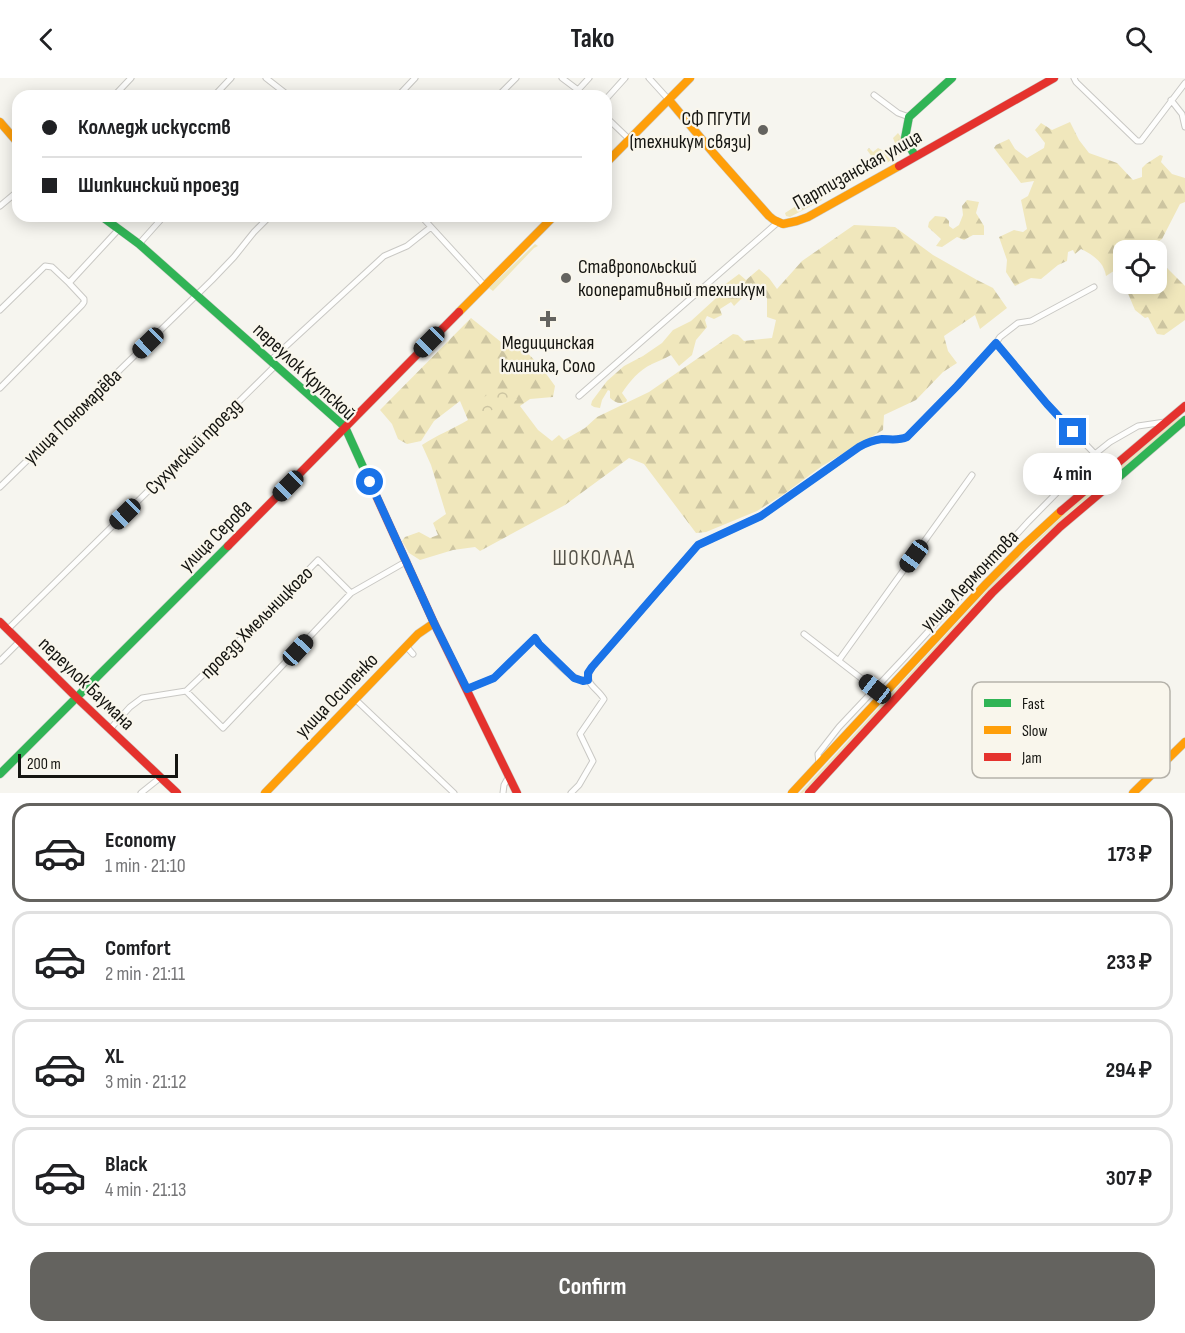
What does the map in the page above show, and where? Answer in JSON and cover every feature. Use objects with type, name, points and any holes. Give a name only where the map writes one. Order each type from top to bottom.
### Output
[{"type":"main road","points":[[612,157],[690,78]]},
{"type":"main road","points":[[915,156],[905,138],[909,117],[952,78]]},
{"type":"main road","name":"Партизанская улица","points":[[777,223],[787,225],[808,217],[1054,78]]},
{"type":"main road","points":[[669,100],[728,170],[777,223]]},
{"type":"main road","points":[[0,122],[12,135]]},
{"type":"main road","name":"переулок Крупской","points":[[108,222],[139,244],[345,427],[434,623],[518,793]]},
{"type":"main road","name":"улица Серова","points":[[0,774],[548,222]]},
{"type":"main road","name":"улица Лермонтова","points":[[793,793],[1023,546],[1070,503],[1185,406]]},
{"type":"main road","name":"улица Лермонтова","points":[[809,793],[1031,554],[1185,420]]},
{"type":"main road","name":"переулок Баумана","points":[[0,622],[177,793]]},
{"type":"main road","name":"улица Осипенко","points":[[265,793],[406,646],[434,623]]},
{"type":"main road","points":[[1170,757],[1185,742]]},
{"type":"main road","points":[[1133,793],[1148,778]]},
{"type":"street","points":[[120,90],[131,78]]},
{"type":"street","points":[[220,90],[231,78]]},
{"type":"street","points":[[266,78],[281,90]]},
{"type":"street","points":[[404,90],[415,78]]},
{"type":"street","points":[[504,90],[516,78]]},
{"type":"street","points":[[562,78],[578,90],[589,78]]},
{"type":"street","points":[[612,92],[625,78]]},
{"type":"street","points":[[650,78],[669,100]]},
{"type":"street","points":[[1074,78],[1137,141],[1141,141],[1185,82]]},
{"type":"street","points":[[874,95],[898,113],[909,117]]},
{"type":"street","points":[[1171,100],[1182,114],[1185,127]]},
{"type":"street","points":[[612,123],[630,140]]},
{"type":"street","points":[[0,206],[12,195]]},
{"type":"street","points":[[139,244],[159,222]]},
{"type":"street","name":"улица Пономарёва","points":[[0,487],[197,295],[264,222]]},
{"type":"street","points":[[426,222],[485,286]]},
{"type":"street","name":"Партизанская улица","points":[[579,396],[777,223]]},
{"type":"street","name":"Сухумский проезд","points":[[8,629],[273,362],[384,256],[407,246],[431,227]]},
{"type":"street","points":[[69,283],[118,230]]},
{"type":"street","points":[[0,310],[45,266],[52,267],[82,296],[84,302],[0,388]]},
{"type":"street","points":[[571,793],[579,785],[593,761],[580,734],[604,699],[588,680],[588,673],[698,545],[761,516],[859,447],[880,439],[900,440],[907,437],[957,386],[1000,337],[1018,323],[1031,321],[1094,287]]},
{"type":"street","points":[[996,343],[1047,404],[1095,454]]},
{"type":"street","points":[[820,764],[818,754],[821,747],[1028,522],[1095,454],[1110,442],[1138,426],[1167,422]]},
{"type":"street","points":[[838,660],[972,475]]},
{"type":"street","name":"проезд Хмельницкого","points":[[110,729],[142,698],[186,691],[318,560],[351,593]]},
{"type":"street","name":"проезд Хмельницкого","points":[[186,691],[223,728],[351,593],[407,561]]},
{"type":"street","points":[[804,634],[875,689]]},
{"type":"street","points":[[467,689],[494,678],[535,638],[574,678],[588,680]]},
{"type":"street","points":[[0,661],[20,641]]},
{"type":"street","points":[[406,646],[413,654]]},
{"type":"street","points":[[355,699],[454,793]]},
{"type":"street","points":[[503,793],[509,776]]},
{"type":"street","points":[[141,793],[161,777]]},
{"type":"green space","points":[[1070,122],[1089,153],[1117,163],[1133,180],[1142,177],[1142,168],[1146,164],[1160,155],[1163,156],[1161,162],[1172,174],[1185,178],[1185,202],[1180,204],[1160,240],[1113,240],[1113,271],[1106,276],[1097,260],[1081,249],[1075,254],[1073,250],[1068,252],[1067,261],[1058,265],[1041,279],[1031,278],[1015,286],[1006,272],[1007,260],[999,237],[1014,230],[1023,232],[1027,229],[1021,200],[1028,196],[1034,181],[1021,183],[994,148],[1009,139],[1015,149],[1027,158],[1044,148],[1045,143],[1035,130],[1041,123],[1052,130]]},
{"type":"green space","points":[[898,133],[906,143],[904,153],[881,166],[867,150],[869,148],[873,152],[878,148],[884,151],[895,143],[893,138]]},
{"type":"green space","points":[[819,191],[822,193],[822,200],[790,217],[786,216],[785,213]]},
{"type":"green space","points":[[967,200],[979,202],[976,213],[984,226],[984,235],[973,235],[964,240],[957,237],[942,247],[936,246],[941,239],[928,227],[929,222],[935,216],[945,217],[953,229],[959,225],[963,215],[962,206]]},
{"type":"green space","points":[[854,225],[895,227],[933,255],[993,288],[1007,308],[980,329],[975,315],[944,336],[948,351],[957,363],[943,372],[916,400],[884,415],[883,430],[822,466],[757,511],[706,532],[696,533],[644,464],[629,458],[565,505],[480,551],[475,547],[453,550],[420,560],[409,553],[402,541],[405,537],[419,532],[430,538],[438,535],[433,523],[446,514],[431,465],[422,445],[468,420],[460,401],[434,421],[421,441],[407,444],[398,439],[392,424],[380,410],[471,318],[501,342],[511,336],[542,368],[555,386],[553,397],[530,399],[520,406],[538,430],[552,441],[559,435],[564,440],[585,428],[597,417],[649,392],[733,334],[738,335],[744,341],[772,338],[776,320],[767,317],[767,298],[751,283],[746,288],[745,295],[734,306],[731,302],[720,309],[722,315],[714,319],[707,316],[705,320],[707,327],[696,340],[692,355],[679,366],[671,355],[647,366],[635,376],[622,393],[626,402],[614,401],[610,398],[608,390],[600,408],[591,405],[607,381],[624,366],[662,343],[673,330],[691,321],[726,289],[723,286],[739,274],[746,280],[759,269],[777,289],[802,261]]},
{"type":"green space","points":[[535,244],[538,246],[493,291],[489,288]]},
{"type":"green space","points":[[1167,268],[1185,286],[1185,320],[1164,335],[1157,334],[1148,317],[1145,318],[1135,310],[1128,294],[1167,294]]},
{"type":"green space","points":[[504,391],[513,394],[517,400],[477,416],[476,403],[487,395]]},
{"type":"green space","points":[[1179,417],[1180,419],[1028,550],[803,793],[800,793],[1010,565],[1073,506]]},
{"type":"traffic: fast","points":[[915,156],[905,138],[909,117],[952,78]]},
{"type":"traffic: fast","points":[[109,222],[139,244],[345,427],[368,478]]},
{"type":"traffic: fast","points":[[1112,483],[1185,420]]},
{"type":"traffic: fast","points":[[0,774],[228,546]]},
{"type":"traffic: slow","points":[[612,157],[690,78]]},
{"type":"traffic: slow","points":[[669,100],[769,216],[783,224],[808,217],[899,166]]},
{"type":"traffic: slow","points":[[0,122],[12,136]]},
{"type":"traffic: slow","points":[[459,312],[548,222]]},
{"type":"traffic: slow","points":[[792,793],[985,585],[1061,511]]},
{"type":"traffic: slow","points":[[265,793],[418,634],[434,623]]},
{"type":"traffic: slow","points":[[1170,757],[1185,742]]},
{"type":"traffic: slow","points":[[1133,793],[1148,778]]},
{"type":"traffic: jam","points":[[899,166],[1054,78]]},
{"type":"traffic: jam","points":[[228,546],[459,312]]},
{"type":"traffic: jam","points":[[1061,511],[1185,406]]},
{"type":"traffic: jam","points":[[368,478],[434,623],[517,793]]},
{"type":"traffic: jam","points":[[809,793],[992,593],[1060,527],[1112,483]]},
{"type":"traffic: jam","points":[[0,622],[177,793]]},
{"type":"place","name":"СФ ПГУТИ (техникум связи)","points":[[763,130]]},
{"type":"place","name":"Ставропольский кооперативный техникум","points":[[566,278]]},
{"type":"place","name":"Медицинская клиника, Соло","points":[[548,319]]},
{"type":"district","name":"ШОКОЛАД","points":[[594,558]]},
{"type":"route","points":[[370,482],[434,623],[467,689],[494,678],[535,638],[574,678],[583,681],[588,680],[588,673],[592,667],[698,545],[761,516],[859,447],[880,439],[900,440],[907,437],[996,343],[1073,432]]}]
